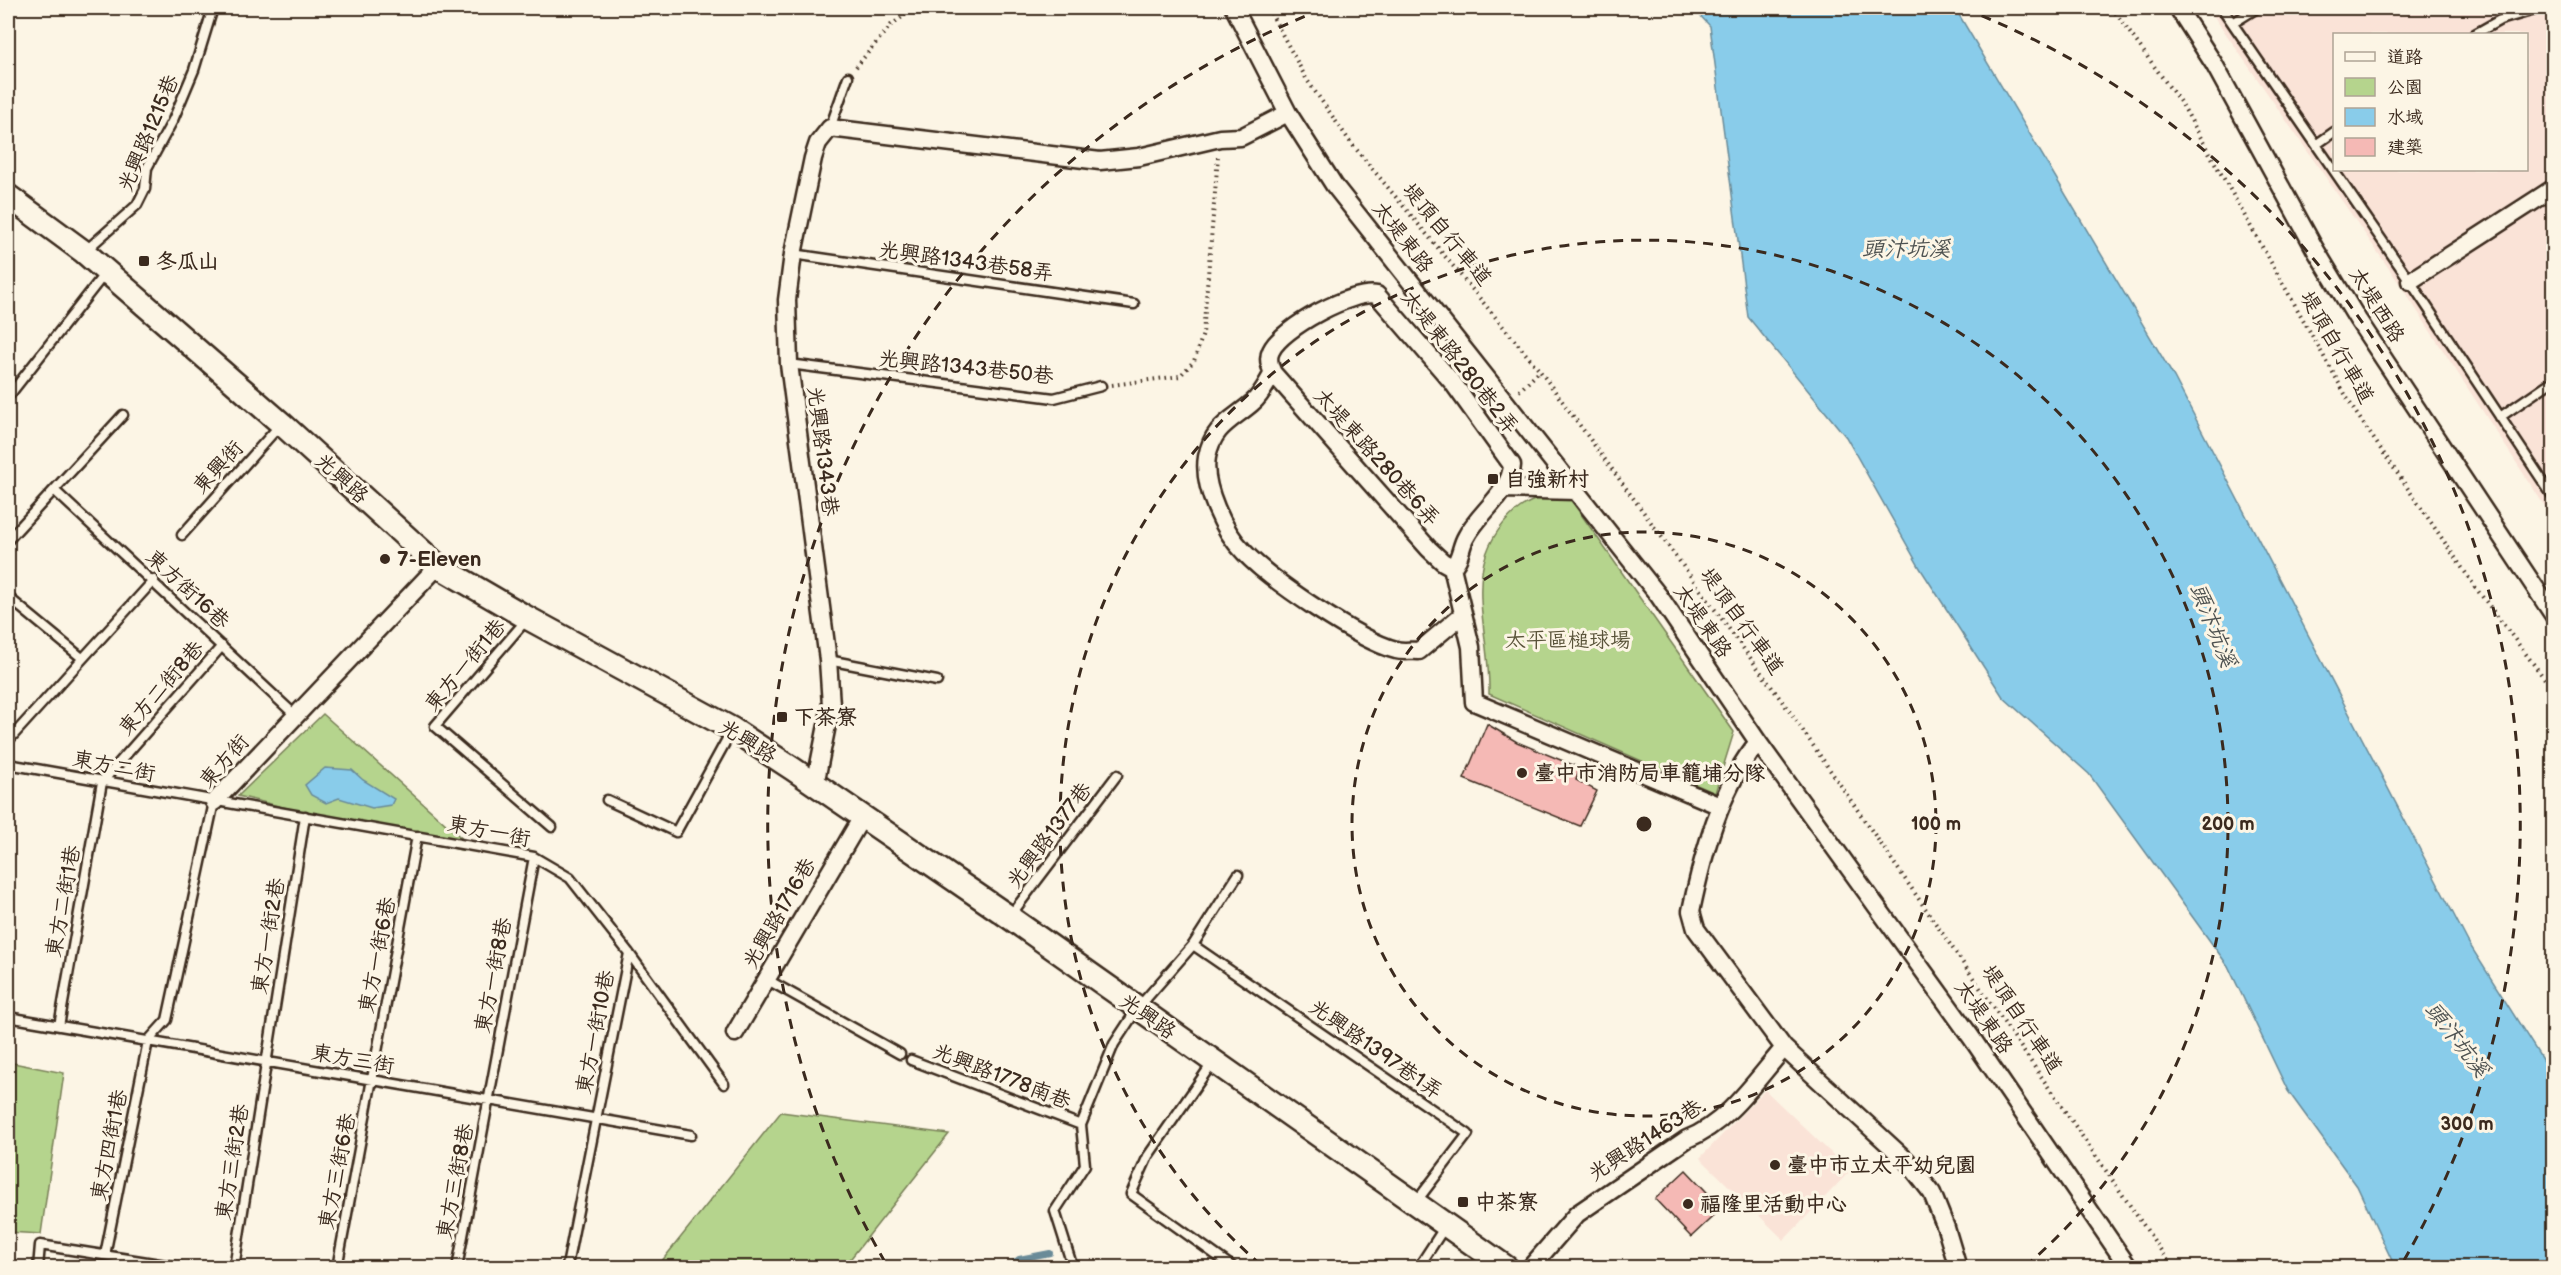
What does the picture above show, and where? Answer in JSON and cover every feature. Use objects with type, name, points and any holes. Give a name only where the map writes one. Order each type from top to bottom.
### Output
[{"type":"main road","name":"光興路","points":[[8,196],[84,252],[282,423],[438,566],[524,616],[732,729],[1009,917],[1507,1268]]},
{"type":"street","name":"太堤東路","points":[[1234,8],[1288,112],[1334,185],[1659,596],[1758,742],[1971,1037],[2128,1268]]},
{"type":"street","name":"太堤西路","points":[[2178,8],[2214,64],[2315,249],[2358,320],[2553,616]]},
{"type":"street","points":[[830,128],[1100,161],[1139,157],[1220,138],[1241,137],[1288,112]]},
{"type":"street","name":"光興路1343巷","points":[[815,784],[831,705],[828,660],[789,364],[787,300],[793,254],[813,158],[818,143],[830,128]]},
{"type":"street","points":[[2410,281],[2553,188]]},
{"type":"street","name":"太堤東路280巷2弄","points":[[1273,373],[1269,366],[1270,352],[1291,327],[1358,296],[1377,295],[1453,382],[1512,465],[1511,478],[1502,489]]},
{"type":"street","points":[[1273,373],[1253,403],[1221,426],[1213,439],[1207,457],[1206,472],[1219,518],[1243,551],[1274,577],[1347,626],[1397,650],[1419,651],[1462,615]]},
{"type":"street","name":"太堤東路280巷6弄","points":[[1273,373],[1429,549],[1452,567]]},
{"type":"street","points":[[1576,491],[1502,489],[1466,537],[1456,563],[1452,567],[1471,647],[1474,702],[1720,806]]},
{"type":"street","name":"東方街","points":[[214,802],[438,566]]},
{"type":"street","points":[[1758,742],[1748,754],[1720,806],[1691,912],[1696,929],[1784,1048],[1907,1161],[1932,1193],[1958,1268]]},
{"type":"street","name":"光興路1716巷","points":[[735,1033],[862,817]]},
{"type":"street","name":"光興路1463巷","points":[[1530,1268],[1577,1214],[1687,1139],[1705,1132],[1729,1111],[1784,1048]]},
{"type":"lane","name":"光興路1215巷","points":[[84,252],[137,205],[146,189],[147,168],[173,120],[194,70],[213,8]]},
{"type":"lane","points":[[2222,8],[2333,168]]},
{"type":"lane","points":[[2233,23],[2257,8]]},
{"type":"lane","points":[[2477,33],[2500,20],[2541,8]]},
{"type":"lane","name":"光興路1343巷","points":[[830,128],[848,77]]},
{"type":"lane","points":[[2317,144],[2333,133]]},
{"type":"lane","points":[[2335,171],[2553,498]]},
{"type":"lane","name":"光興路1343巷58弄","points":[[793,254],[1134,303]]},
{"type":"lane","points":[[8,397],[106,271]]},
{"type":"lane","name":"光興路1343巷50巷","points":[[789,364],[1054,398],[1101,386]]},
{"type":"lane","points":[[2500,417],[2553,380]]},
{"type":"lane","points":[[8,540],[123,416]]},
{"type":"lane","name":"東興街","points":[[182,535],[282,423]]},
{"type":"lane","name":"東方街16巷","points":[[54,490],[154,580],[295,715]]},
{"type":"lane","points":[[8,741],[154,580]]},
{"type":"lane","points":[[8,597],[82,658]]},
{"type":"lane","name":"東方一街1巷","points":[[524,616],[521,626],[435,726],[552,827]]},
{"type":"lane","name":"東方二街8巷","points":[[102,782],[222,646]]},
{"type":"lane","points":[[828,660],[937,681]]},
{"type":"lane","points":[[607,800],[676,832],[732,729]]},
{"type":"lane","name":"東方二街","points":[[8,764],[214,802]]},
{"type":"lane","name":"光興路1377巷","points":[[1009,917],[1117,775]]},
{"type":"lane","name":"東方二街1巷","points":[[59,1026],[102,782]]},
{"type":"lane","name":"東方一街","points":[[214,802],[534,857],[570,878],[629,953],[724,1084]]},
{"type":"lane","name":"東方街","points":[[148,1041],[167,1020],[214,802]]},
{"type":"lane","name":"東方一街2巷","points":[[266,1062],[305,816]]},
{"type":"lane","name":"東方一街6巷","points":[[372,1080],[417,836]]},
{"type":"lane","name":"東方一街8巷","points":[[488,1100],[534,857]]},
{"type":"lane","points":[[1073,1268],[1055,1211],[1085,1165],[1081,1125],[1114,1044],[1137,1009],[1193,945],[1238,875]]},
{"type":"lane","name":"光興路1397巷1弄","points":[[1193,945],[1468,1134],[1416,1202]]},
{"type":"lane","name":"東方一街10巷","points":[[567,1266],[629,953]]},
{"type":"lane","points":[[766,979],[900,1054]]},
{"type":"lane","name":"東方三街","points":[[8,1017],[691,1135]]},
{"type":"lane","name":"東方四街1巷","points":[[105,1255],[148,1041]]},
{"type":"lane","name":"光興路1778南巷","points":[[911,1060],[1081,1125]]},
{"type":"lane","name":"東方三街2巷","points":[[234,1268],[266,1062]]},
{"type":"lane","points":[[1214,1062],[1148,1156],[1131,1194],[1234,1268]]},
{"type":"lane","name":"東方三街6巷","points":[[337,1268],[372,1080]]},
{"type":"lane","name":"東方三街8巷","points":[[457,1268],[488,1100]]},
{"type":"lane","points":[[1418,1268],[1446,1225]]},
{"type":"lane","points":[[38,1268],[40,1245],[185,1268]]},
{"type":"path","points":[[848,77],[891,26],[915,8]]},
{"type":"path","name":"堤頂自行車道","points":[[1268,8],[1308,80],[1351,143],[1540,371],[1882,842],[2173,1268]]},
{"type":"path","name":"堤頂自行車道","points":[[2112,8],[2183,106],[2354,410],[2478,591],[2553,691]]},
{"type":"path","points":[[1101,386],[1180,376],[1194,361],[1203,334],[1220,138]]},
{"type":"path","points":[[1507,402],[1540,371]]},
{"type":"shaded area","points":[[2208,8],[2553,8],[2553,519],[2399,283]]},
{"type":"shaded area","name":"臺中市立太平幼兒園","points":[[1765,1090],[1850,1171],[1784,1240],[1700,1158]]},
{"type":"green space","name":"太平區槌球場","points":[[1550,493],[1571,500],[1734,732],[1715,793],[1489,694],[1481,596],[1482,573],[1487,551],[1498,530],[1517,510]]},
{"type":"green space","points":[[323,714],[468,844],[464,851],[238,796]]},
{"type":"green space","points":[[8,1062],[64,1073],[41,1234],[8,1232]]},
{"type":"green space","points":[[781,1112],[949,1134],[844,1267],[657,1267]]},
{"type":"water","name":"頭汴坑溪","points":[[1693,8],[1955,8],[2174,377],[2468,942],[2553,1077],[2553,1267],[2395,1267],[2357,1186],[2288,1091],[2228,966],[2089,774],[2003,697],[1920,568],[1846,437],[1748,317],[1710,26]]},
{"type":"water","points":[[325,768],[352,770],[363,780],[394,799],[391,805],[372,808],[339,798],[326,803],[311,795],[305,785]]},
{"type":"building","name":"臺中市消防局車籠埔分隊","points":[[1487,724],[1517,742],[1580,768],[1576,780],[1597,791],[1580,826],[1464,779]]},
{"type":"building","name":"福隆里活動中心","points":[[1686,1170],[1722,1208],[1691,1237],[1655,1199]]},
{"type":"waterway","points":[[1007,1268],[1019,1259],[1050,1253]]},
{"type":"place","name":"冬瓜山","points":[[144,261]]},
{"type":"place","name":"自強新村","points":[[1493,479]]},
{"type":"place","name":"7-Eleven","points":[[385,559]]},
{"type":"place","name":"下茶寮","points":[[782,717]]},
{"type":"place","name":"臺中市消防局車籠埔分隊","points":[[1522,773]]},
{"type":"place","name":"臺中市立太平幼兒園","points":[[1775,1165]]},
{"type":"place","name":"中茶寮","points":[[1463,1202]]},
{"type":"place","name":"福隆里活動中心","points":[[1688,1204]]}]
